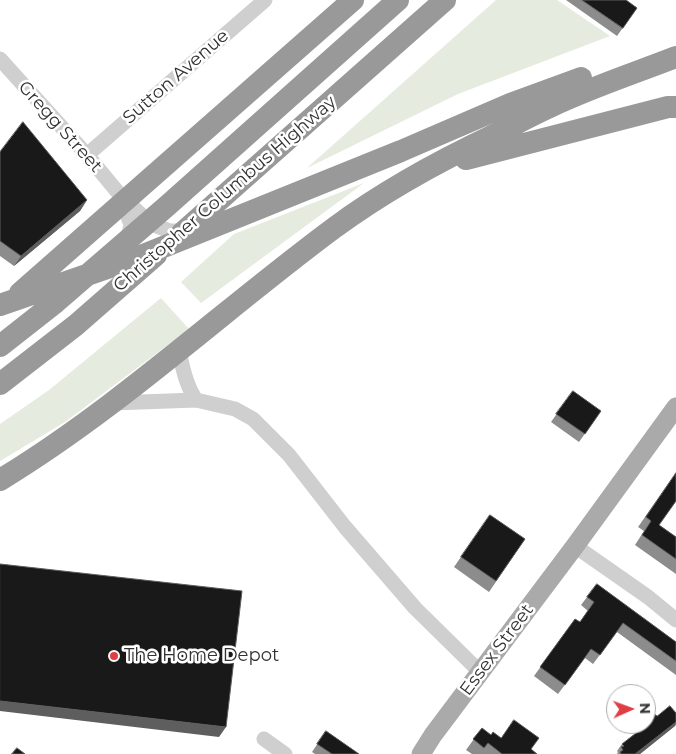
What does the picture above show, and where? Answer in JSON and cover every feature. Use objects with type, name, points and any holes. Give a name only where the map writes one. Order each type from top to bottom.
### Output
[{"type":"highway","points":[[0,310],[353,0]]},
{"type":"highway","points":[[309,78],[334,40],[376,0]]},
{"type":"highway","name":"Christopher Columbus Highway","points":[[0,346],[56,302],[167,206],[398,0]]},
{"type":"highway","name":"Christopher Columbus Highway","points":[[0,384],[76,325],[445,0]]},
{"type":"highway","points":[[0,305],[115,265],[401,151],[510,104],[676,41]]},
{"type":"highway","points":[[0,480],[113,403],[335,227],[390,190],[443,159],[553,105],[676,57]]},
{"type":"highway","points":[[424,170],[668,107],[676,107]]},
{"type":"main road","name":"Essex Street","points":[[421,754],[676,407]]},
{"type":"street","name":"Sutton Avenue","points":[[87,155],[265,0]]},
{"type":"street","name":"Gregg Street","points":[[0,59],[87,155],[120,195],[151,224],[170,231],[203,230]]},
{"type":"street","name":"Gregg Street","points":[[115,265],[126,246],[131,224],[120,195]]},
{"type":"street","points":[[179,351],[184,374],[190,391],[196,400]]},
{"type":"street","points":[[113,403],[196,400],[235,409],[253,419],[288,455],[415,608],[480,672]]},
{"type":"street","points":[[575,546],[648,597],[674,619]]},
{"type":"street","points":[[264,739],[285,754]]},
{"type":"shaded area","points":[[496,0],[557,0],[610,36],[458,94],[307,168]]},
{"type":"shaded area","points":[[364,183],[201,303],[181,282],[234,234]]},
{"type":"shaded area","points":[[161,298],[189,329],[65,422],[0,461],[0,424],[49,390]]},
{"type":"building","points":[[582,0],[626,0],[637,8],[623,28]]},
{"type":"building","points":[[23,122],[87,200],[21,256],[0,241],[0,152]]},
{"type":"building","points":[[573,391],[601,411],[585,434],[556,414]]},
{"type":"building","points":[[676,473],[676,501],[659,525],[676,537],[676,559],[642,535],[651,521],[646,517]]},
{"type":"building","points":[[490,515],[525,539],[496,581],[461,557]]},
{"type":"building","name":"The Home Depot","points":[[0,564],[242,591],[226,727],[0,701]]},
{"type":"building","points":[[597,584],[676,642],[676,661],[623,623],[600,655],[591,649],[565,685],[540,667],[575,619],[580,622],[594,602],[587,597]]},
{"type":"building","points":[[670,706],[676,713],[676,722],[635,754],[621,754],[620,752],[623,750],[621,747],[624,746],[622,744],[635,734],[656,734],[657,716]]},
{"type":"building","points":[[514,720],[539,738],[531,749],[537,754],[502,754],[488,743],[484,748],[473,739],[482,728],[491,735],[493,732],[501,738]]},
{"type":"building","points":[[326,731],[359,754],[332,754],[317,744]]},
{"type":"building","points":[[17,748],[25,754],[12,754]]},
{"type":"place","name":"The Home Depot","points":[[114,656]]}]
